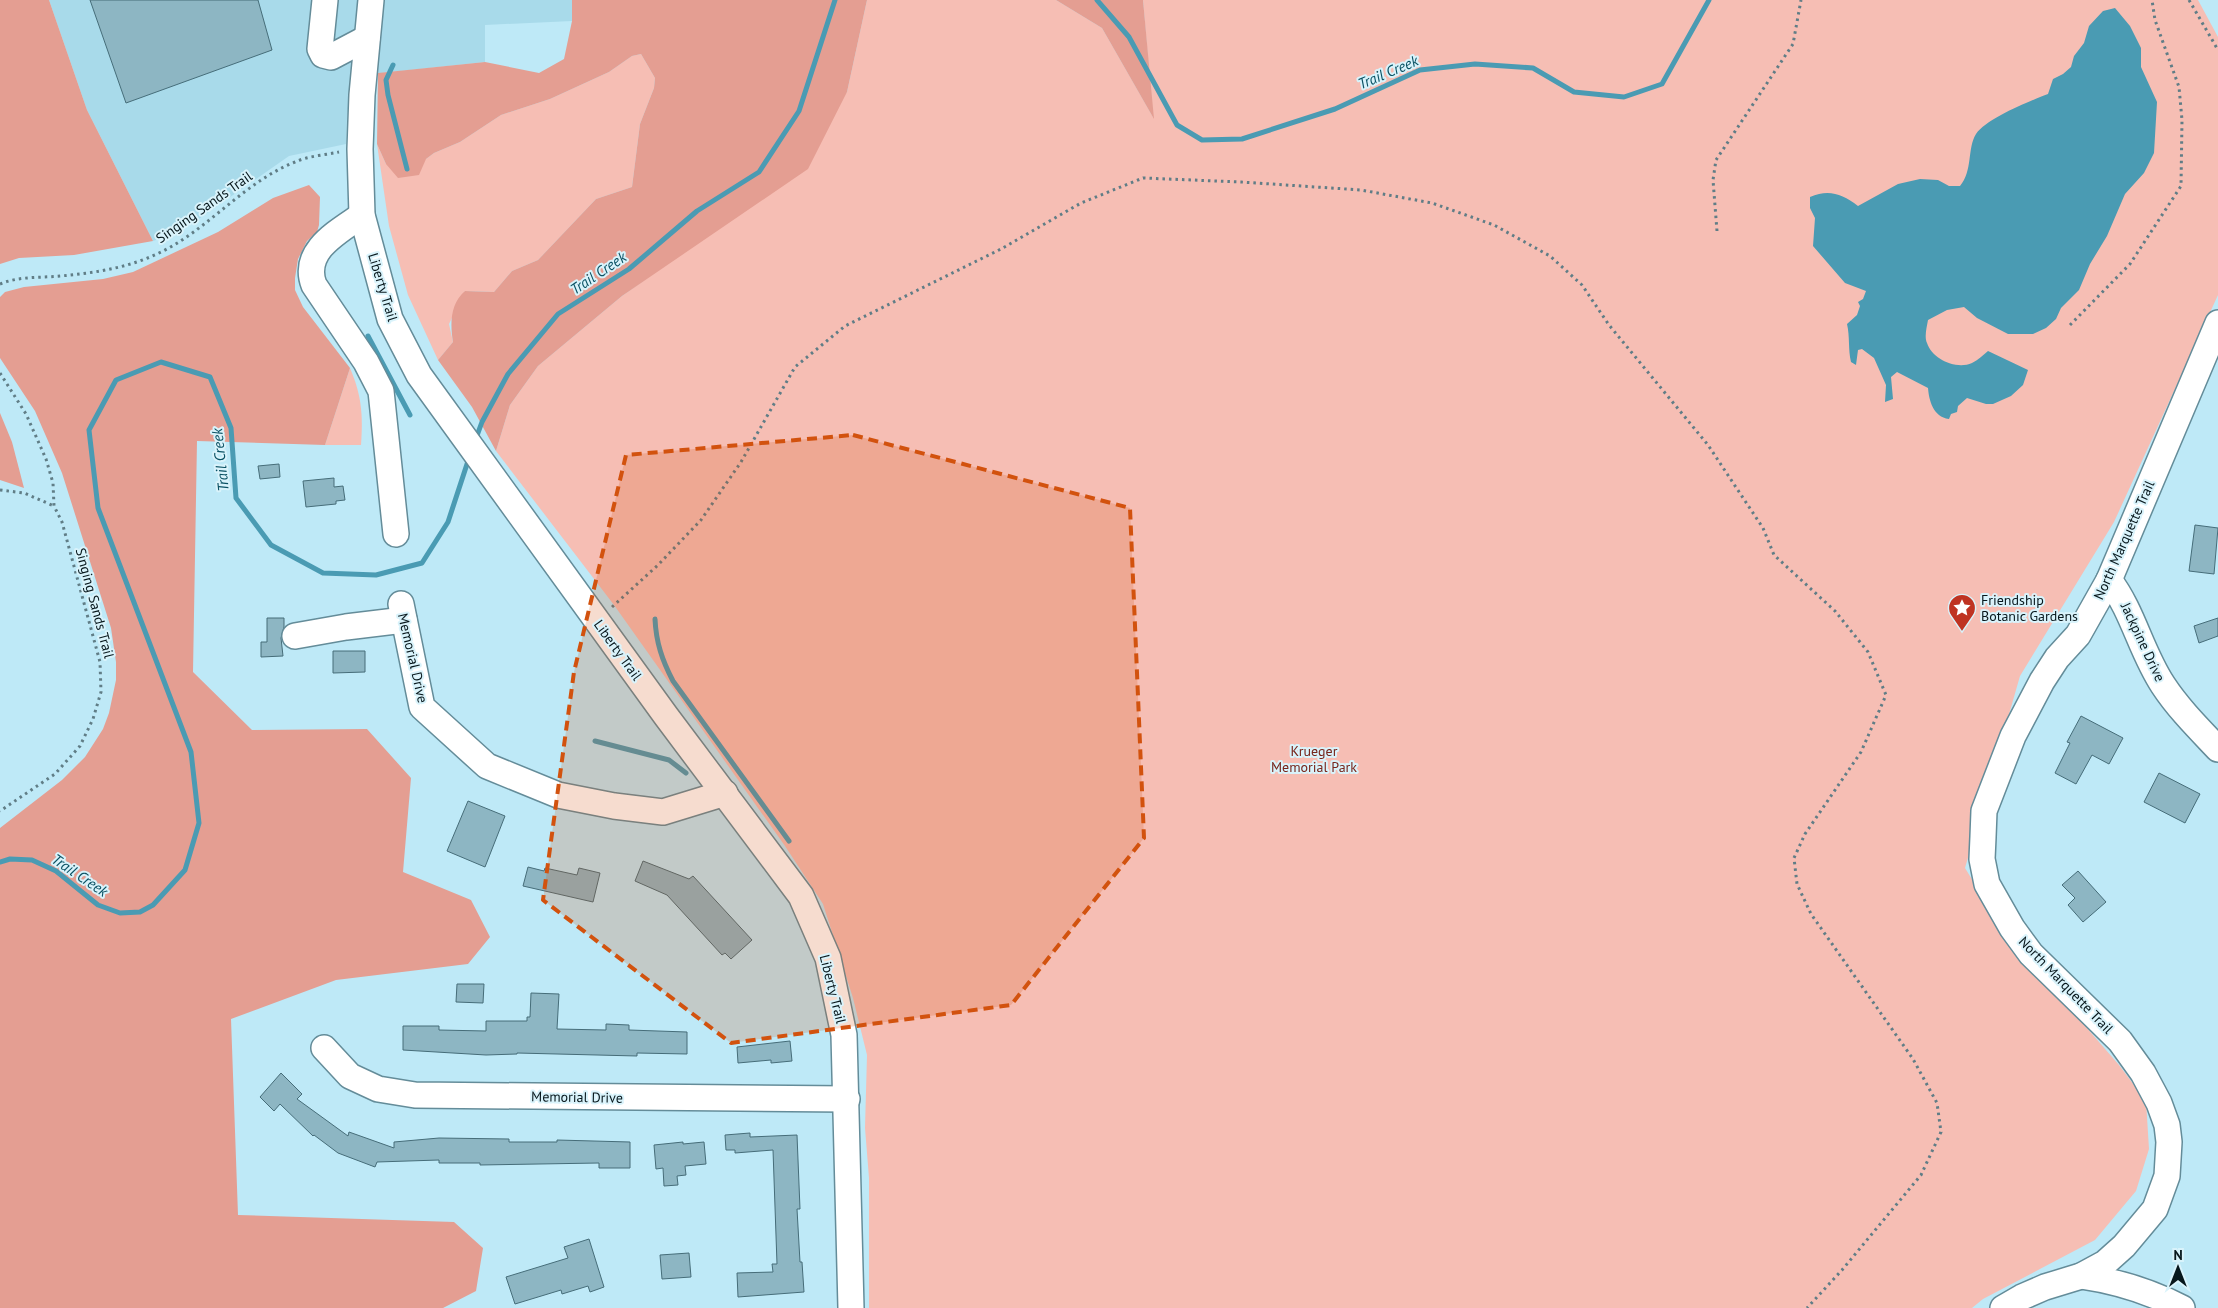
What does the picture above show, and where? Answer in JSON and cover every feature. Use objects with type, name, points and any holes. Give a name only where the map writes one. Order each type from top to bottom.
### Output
[{"type":"street","points":[[325,0],[320,49],[323,55],[331,57],[367,38]]},
{"type":"street","name":"Liberty Trail","points":[[371,0],[362,95],[360,149],[362,215],[390,320],[419,375],[597,622],[801,896],[828,958],[844,1035],[851,1308]]},
{"type":"street","points":[[362,215],[319,248],[312,261],[310,276],[314,286],[366,362],[381,391],[396,534]]},
{"type":"street","name":"North Marquette Trail","points":[[2003,1308],[2037,1290],[2081,1276],[2105,1262],[2124,1246],[2156,1209],[2167,1176],[2169,1142],[2167,1125],[2159,1103],[2142,1073],[2120,1041],[2031,954],[2012,928],[1986,884],[1982,859],[1984,811],[2013,736],[2042,682],[2057,658],[2078,635],[2109,580],[2212,355],[2218,323]]},
{"type":"street","name":"Jackpine Drive","points":[[2109,580],[2122,596],[2139,640],[2163,685],[2197,728],[2218,749]]},
{"type":"street","name":"Memorial Drive","points":[[295,636],[346,627],[403,612],[422,707],[486,766],[558,795],[614,806],[662,812],[725,793]]},
{"type":"street","name":"Memorial Drive","points":[[324,1048],[350,1076],[378,1090],[415,1095],[847,1099]]},
{"type":"street","points":[[2081,1276],[2104,1279],[2182,1308]]},
{"type":"path","points":[[1717,231],[1713,180],[1716,160],[1793,44],[1801,0]]},
{"type":"path","points":[[2070,325],[2130,264],[2181,186],[2182,120],[2179,88],[2155,20],[2152,0]]},
{"type":"path","points":[[2189,0],[2218,50]]},
{"type":"path","name":"Singing Sands Trail","points":[[0,284],[12,279],[60,276],[129,265],[160,253],[268,176],[295,161],[360,149]]},
{"type":"path","points":[[597,622],[658,565],[701,520],[741,462],[795,367],[845,326],[1001,249],[1081,204],[1143,178],[1361,190],[1432,203],[1494,225],[1550,256],[1582,285],[1609,325],[1708,445],[1763,528],[1774,555],[1835,612],[1868,652],[1886,695],[1862,752],[1822,806],[1801,842],[1794,858],[1797,884],[1811,914],[1913,1059],[1937,1103],[1941,1132],[1921,1175],[1842,1270],[1807,1308]]},
{"type":"path","name":"Singing Sands Trail","points":[[0,373],[26,414],[46,459],[53,483],[54,506],[62,522],[100,662],[101,692],[93,719],[80,746],[55,774],[0,812]]},
{"type":"path","points":[[0,490],[24,493],[54,506]]},
{"type":"highlighted area","points":[[853,435],[1130,508],[1144,838],[1011,1005],[731,1043],[543,900],[574,672],[626,455]]},
{"type":"shaded area","points":[[0,0],[49,0],[87,110],[153,241],[74,255],[19,258],[0,264]]},
{"type":"shaded area","points":[[49,0],[572,0],[572,21],[485,25],[485,62],[353,76],[347,118],[346,144],[289,156],[180,232],[153,241],[87,110]]},
{"type":"shaded area","points":[[572,0],[867,0],[847,92],[808,169],[622,296],[538,366],[510,405],[496,451],[472,407],[438,360],[453,342],[452,315],[456,302],[465,291],[494,292],[512,271],[538,260],[596,199],[632,187],[640,124],[654,88],[655,78],[641,54],[632,56],[609,72],[550,99],[501,115],[460,142],[434,153],[426,159],[419,175],[398,178],[386,164],[377,144],[378,73],[485,62],[539,73],[564,59],[572,21]]},
{"type":"shaded area","points":[[1056,0],[1143,0],[1154,119],[1102,28]]},
{"type":"shaded area","points":[[2115,8],[2130,26],[2141,48],[2141,67],[2157,102],[2154,153],[2144,173],[2125,194],[2107,236],[2090,264],[2079,290],[2061,308],[2056,319],[2046,328],[2033,334],[2008,334],[1977,318],[1964,307],[1947,310],[1928,320],[1926,341],[1934,354],[1945,362],[1966,365],[1974,362],[1988,351],[2028,370],[2023,385],[2011,396],[1993,404],[1986,404],[1967,398],[1958,406],[1957,412],[1951,414],[1949,419],[1944,418],[1933,407],[1929,398],[1928,388],[1897,372],[1891,377],[1893,399],[1885,402],[1886,385],[1874,358],[1862,349],[1858,350],[1856,365],[1851,362],[1850,357],[1847,324],[1857,315],[1860,306],[1858,302],[1863,299],[1866,291],[1845,283],[1813,246],[1815,218],[1810,208],[1810,197],[1823,193],[1835,194],[1846,198],[1858,206],[1898,184],[1920,179],[1938,180],[1949,186],[1960,186],[1967,174],[1973,140],[1976,134],[1999,116],[2048,94],[2053,79],[2071,67],[2074,56],[2084,43],[2089,26],[2103,11]]},
{"type":"shaded area","points":[[309,185],[320,197],[319,225],[317,232],[307,241],[298,259],[295,290],[303,307],[350,368],[325,445],[197,441],[193,672],[252,730],[367,729],[411,778],[403,872],[471,900],[490,937],[468,964],[336,980],[231,1019],[238,1215],[454,1222],[483,1248],[476,1291],[443,1308],[0,1308],[0,828],[62,780],[85,757],[103,729],[109,713],[116,680],[116,662],[111,628],[62,473],[35,411],[0,358],[0,297],[5,292],[24,287],[103,279],[133,272],[218,232],[273,198]]},
{"type":"shaded area","points":[[0,413],[12,442],[24,488],[0,480]]},
{"type":"green space","name":"Krueger Memorial Park","points":[[867,0],[1056,0],[1102,28],[1153,117],[1143,0],[2198,0],[2218,37],[2218,295],[2114,522],[2020,676],[1965,868],[2026,967],[2073,1012],[2119,1065],[2146,1101],[2149,1149],[2136,1191],[2095,1240],[1983,1299],[1972,1308],[869,1308],[869,1178],[865,1128],[867,1055],[853,998],[823,904],[785,846],[614,605],[496,451],[510,405],[538,366],[622,296],[712,232],[847,92]]},
{"type":"green space","points":[[641,54],[655,78],[654,88],[640,124],[632,187],[596,199],[538,260],[512,271],[494,292],[465,291],[449,324],[453,342],[438,360],[408,295],[389,226],[377,144],[386,164],[426,159],[434,153],[460,142],[501,115],[550,99],[609,72],[632,56]]},
{"type":"green space","points":[[350,368],[361,406],[361,445],[325,445]]},
{"type":"building","points":[[90,0],[258,0],[272,50],[126,103]]},
{"type":"building","points":[[279,464],[280,477],[260,479],[258,466]]},
{"type":"building","points":[[334,478],[334,487],[343,486],[345,500],[336,501],[336,504],[306,507],[303,481]]},
{"type":"building","points":[[2195,525],[2218,528],[2214,574],[2189,571]]},
{"type":"building","points":[[267,618],[284,618],[281,638],[283,656],[261,657],[261,642],[267,642]]},
{"type":"building","points":[[2218,618],[2218,636],[2199,643],[2194,626]]},
{"type":"building","points":[[333,651],[365,651],[365,672],[333,673]]},
{"type":"building","points":[[2081,716],[2123,738],[2109,764],[2092,755],[2076,784],[2055,773],[2070,743],[2067,742]]},
{"type":"building","points":[[2159,773],[2200,794],[2185,823],[2144,802]]},
{"type":"building","points":[[468,801],[505,816],[485,867],[447,851]]},
{"type":"building","points":[[643,861],[689,879],[693,876],[752,940],[731,959],[725,953],[722,955],[667,895],[635,881]]},
{"type":"building","points":[[528,867],[544,871],[545,868],[577,875],[579,868],[600,873],[593,902],[523,886]]},
{"type":"building","points":[[2078,871],[2106,902],[2083,922],[2068,905],[2075,898],[2062,885]]},
{"type":"building","points":[[457,984],[484,984],[483,1003],[456,1002]]},
{"type":"building","points":[[531,993],[559,994],[557,1029],[606,1030],[606,1024],[629,1025],[629,1030],[687,1032],[687,1054],[637,1053],[637,1056],[517,1053],[486,1055],[403,1050],[403,1026],[439,1026],[439,1030],[486,1031],[486,1021],[527,1021],[527,1017],[530,1017]]},
{"type":"building","points":[[790,1041],[792,1061],[771,1063],[771,1060],[738,1063],[737,1047]]},
{"type":"building","points":[[281,1073],[302,1094],[297,1099],[348,1136],[349,1132],[394,1148],[394,1142],[439,1138],[509,1139],[509,1142],[557,1142],[557,1140],[630,1142],[630,1168],[599,1168],[599,1163],[480,1165],[480,1163],[439,1163],[439,1160],[377,1162],[375,1167],[338,1153],[313,1136],[280,1104],[274,1111],[260,1097]]},
{"type":"building","points":[[750,1133],[750,1137],[797,1135],[800,1209],[797,1209],[804,1292],[738,1297],[737,1273],[773,1272],[772,1264],[777,1264],[773,1150],[735,1153],[735,1150],[726,1150],[725,1135]]},
{"type":"building","points":[[683,1142],[683,1144],[704,1142],[706,1164],[685,1166],[686,1175],[677,1176],[678,1185],[664,1186],[663,1168],[656,1169],[654,1145]]},
{"type":"building","points":[[589,1239],[604,1287],[590,1292],[588,1286],[562,1294],[561,1290],[515,1304],[506,1277],[568,1258],[564,1247]]},
{"type":"building","points":[[689,1253],[691,1277],[662,1279],[660,1255]]},
{"type":"waterway","name":"Trail Creek","points":[[475,441],[482,422],[508,374],[558,314],[629,269],[697,211],[759,172],[799,111],[835,0]]},
{"type":"waterway","name":"Trail Creek","points":[[1097,0],[1129,37],[1177,125],[1202,140],[1242,139],[1335,109],[1420,70],[1475,64],[1533,68],[1574,92],[1624,97],[1662,84],[1709,0]]},
{"type":"waterway","points":[[393,65],[386,80],[388,95],[407,169]]},
{"type":"waterway","points":[[368,336],[410,415]]},
{"type":"waterway","name":"Trail Creek","points":[[0,862],[10,859],[32,860],[56,871],[98,905],[120,913],[140,912],[153,905],[185,870],[199,823],[191,752],[98,508],[89,430],[116,380],[161,362],[210,377],[231,428],[236,498],[271,545],[323,573],[376,575],[422,563],[448,522],[469,458]]},
{"type":"waterway","points":[[655,619],[660,651],[673,681],[789,841]]},
{"type":"waterway","points":[[595,741],[669,760],[686,773]]},
{"type":"place","name":"Friendship Botanic Gardens","points":[[1962,632]]}]
